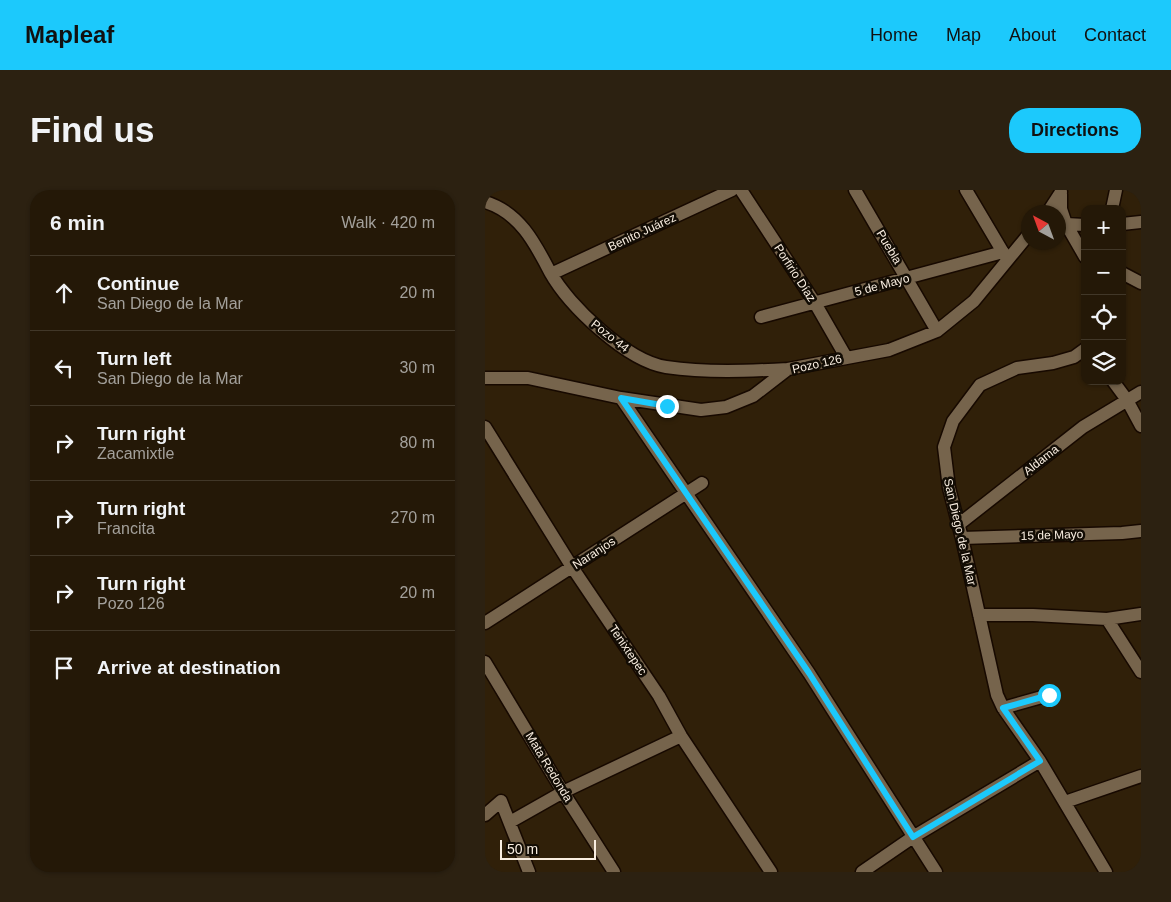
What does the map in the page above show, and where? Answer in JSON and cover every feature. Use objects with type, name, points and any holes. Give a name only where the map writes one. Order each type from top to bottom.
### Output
[{"type":"street","name":"Benito Juárez","points":[[551,274],[732,190]]},
{"type":"street","name":"Porfirio Díaz","points":[[741,190],[815,303],[846,357]]},
{"type":"street","name":"Puebla","points":[[855,190],[937,331]]},
{"type":"street","points":[[966,190],[1005,256]]},
{"type":"street","points":[[1113,205],[1116,190]]},
{"type":"street","points":[[1053,205],[1062,192]]},
{"type":"street","points":[[1061,205],[1062,192]]},
{"type":"street","name":"Pozo 44","points":[[485,202],[495,205],[512,216],[529,234],[551,274],[571,302],[600,330],[633,354],[664,367],[725,372],[788,370]]},
{"type":"street","points":[[1126,224],[1141,222]]},
{"type":"street","points":[[1081,224],[1066,224],[1081,250]]},
{"type":"street","name":"Pozo 126","points":[[485,378],[528,378],[621,398],[701,410],[726,406],[753,396],[788,370],[889,350],[937,331],[974,301],[1005,256],[1021,241]]},
{"type":"street","name":"5 de Mayo","points":[[761,317],[907,278],[1005,256]]},
{"type":"street","points":[[1126,275],[1141,283]]},
{"type":"street","name":"San Diego de la Mar","points":[[1081,352],[1074,357],[1053,363],[1017,368],[980,385],[953,421],[944,447],[949,488],[997,695],[1003,708],[1040,761],[1106,872]]},
{"type":"street","points":[[1116,385],[1127,400],[1141,426]]},
{"type":"street","name":"Aldama","points":[[958,525],[1083,427],[1141,392]]},
{"type":"street","points":[[621,398],[809,673],[936,872]]},
{"type":"street","name":"Tenixtepec","points":[[485,427],[572,567],[659,696],[681,736],[771,872]]},
{"type":"street","name":"Naranjos","points":[[485,623],[702,483]]},
{"type":"street","name":"15 de Mayo","points":[[962,538],[1141,531]]},
{"type":"street","points":[[979,614],[1107,619],[1141,614]]},
{"type":"street","points":[[1107,619],[1141,672]]},
{"type":"street","name":"Mata Redonda","points":[[485,662],[563,792],[614,872]]},
{"type":"street","points":[[1003,708],[1049,695]]},
{"type":"street","points":[[510,822],[563,792],[681,736]]},
{"type":"street","points":[[862,872],[913,837],[1040,761]]},
{"type":"street","points":[[1065,802],[1141,776]]},
{"type":"street","points":[[485,815],[501,801],[529,872]]},
{"type":"route","points":[[667,406],[621,398],[809,673],[913,837],[1040,761],[1003,708],[1049,695]]}]
